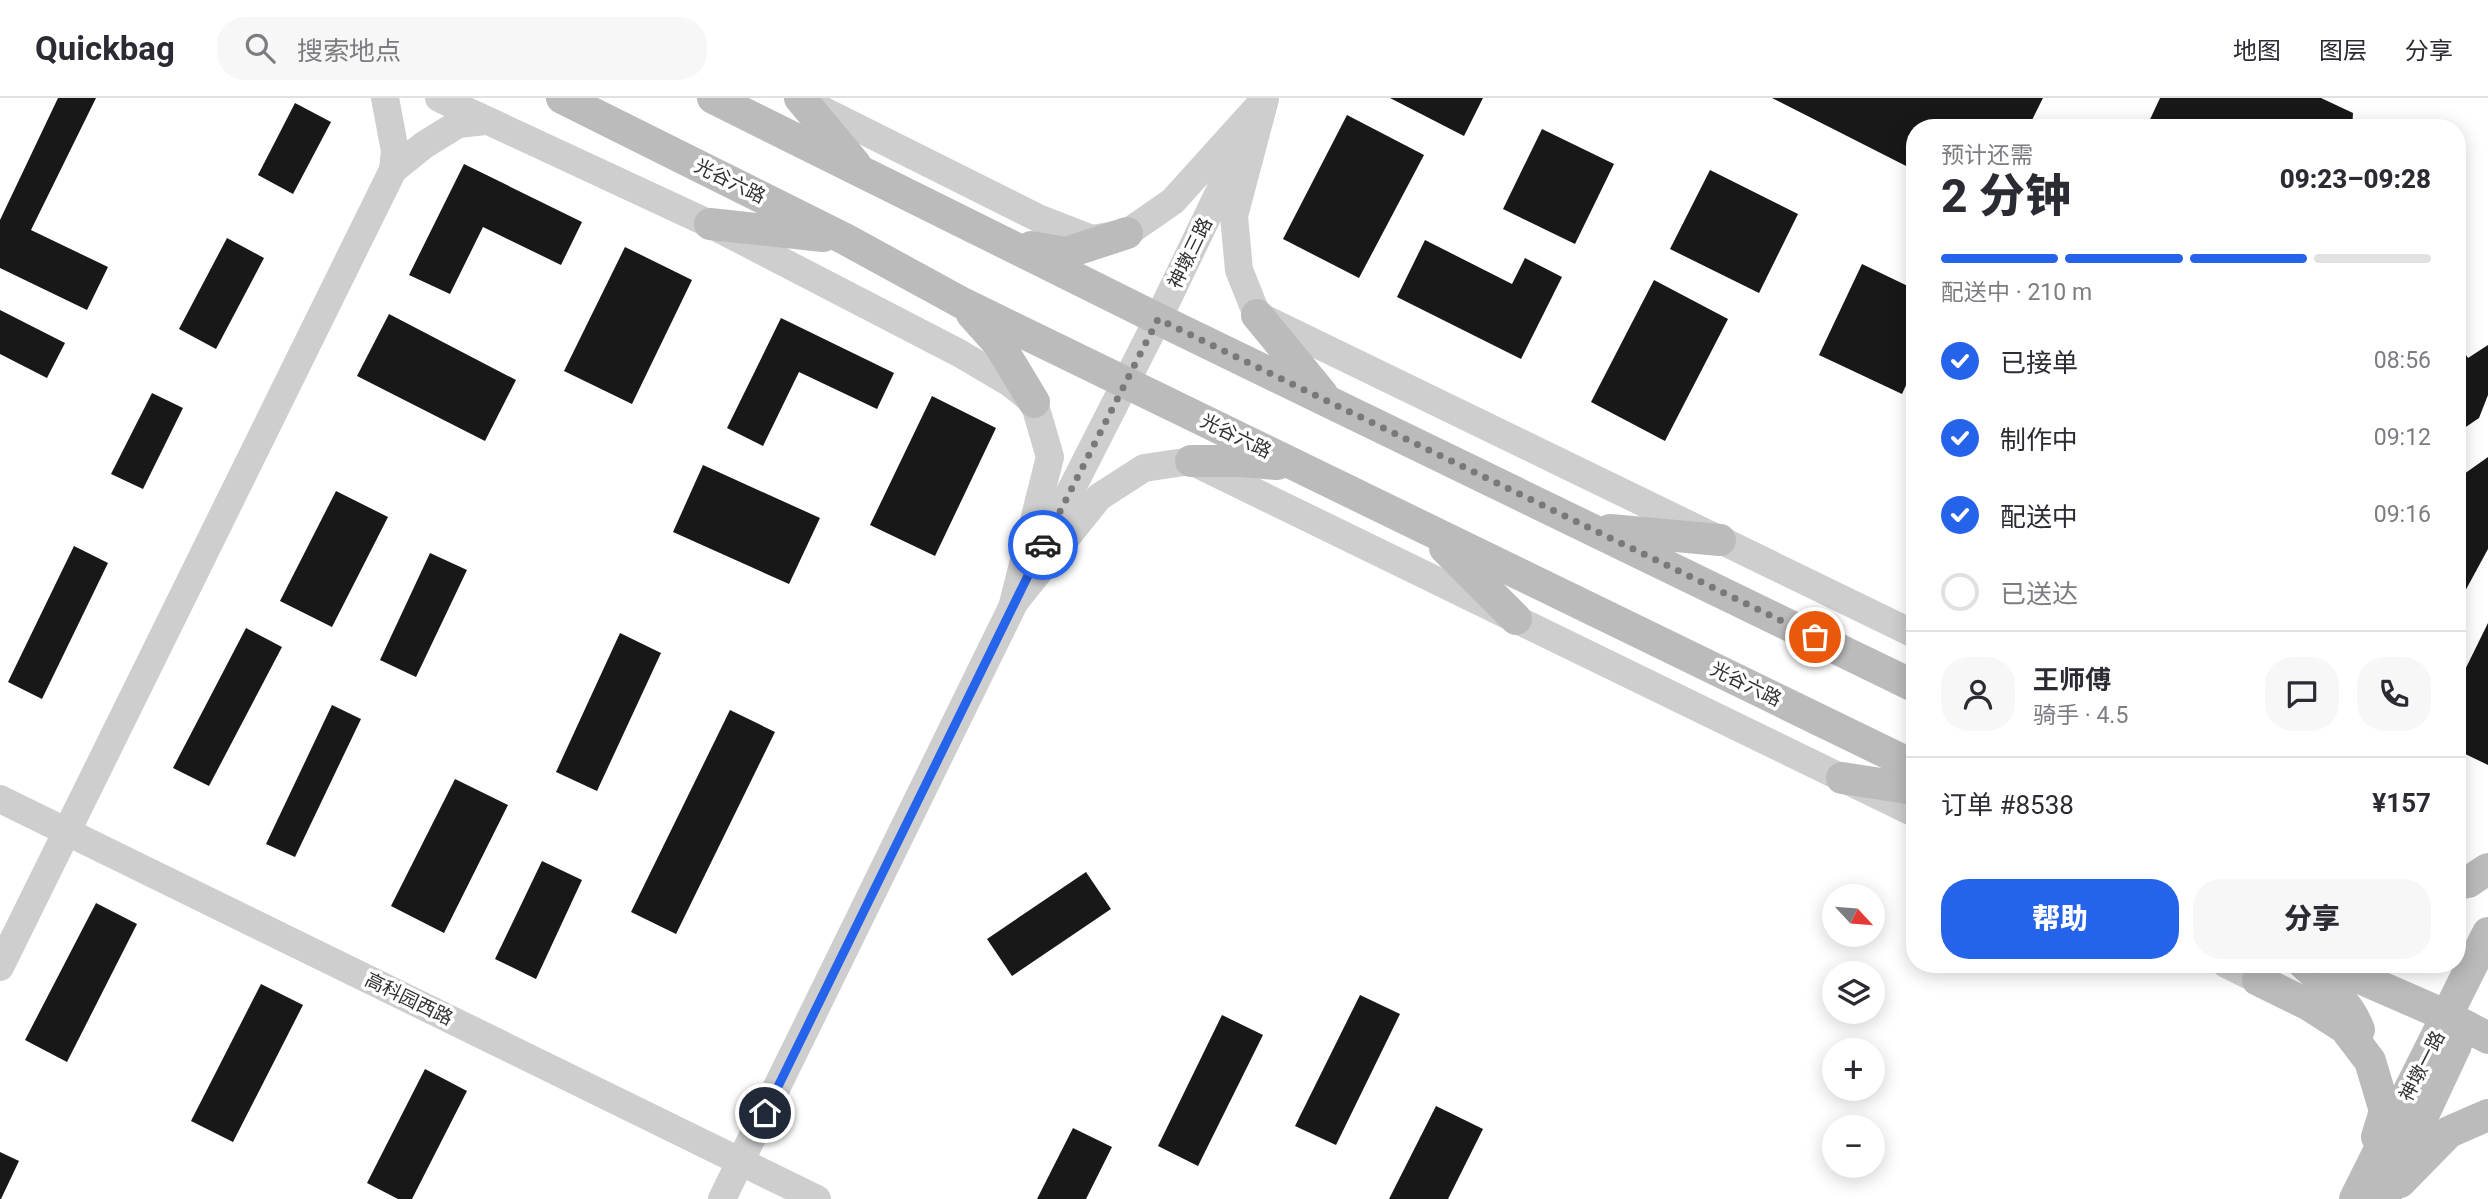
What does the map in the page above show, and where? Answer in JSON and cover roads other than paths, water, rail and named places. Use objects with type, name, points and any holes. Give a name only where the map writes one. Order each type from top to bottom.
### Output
[{"type":"main road","name":"光谷六路","points":[[562,98],[845,239],[962,303],[1906,762]]},
{"type":"main road","points":[[713,98],[998,241],[1906,682]]},
{"type":"main road","points":[[799,98],[866,175]]},
{"type":"main road","points":[[710,223],[845,239]]},
{"type":"main road","points":[[998,241],[1066,253],[1127,233]]},
{"type":"main road","points":[[962,303],[999,344],[1034,402]]},
{"type":"main road","points":[[1257,315],[1330,402]]},
{"type":"main road","points":[[1191,461],[1242,461],[1297,466]]},
{"type":"main road","points":[[1590,528],[1720,540]]},
{"type":"main road","points":[[1427,529],[1516,619]]},
{"type":"main road","points":[[1842,778],[1906,788]]},
{"type":"main road","name":"神墩一路","points":[[2371,1195],[2467,1026],[2488,933]]},
{"type":"main road","points":[[2314,973],[2356,1020],[2385,1111],[2371,1195]]},
{"type":"main road","points":[[2348,973],[2467,1026]]},
{"type":"main road","points":[[2258,980],[2309,1005],[2345,1028],[2370,1061]]},
{"type":"main road","points":[[2371,1195],[2449,1132],[2488,1115]]},
{"type":"street","points":[[0,967],[394,170],[395,150],[385,98]]},
{"type":"street","points":[[439,98],[710,223],[959,354],[1010,383],[1034,402],[1050,457],[1013,604]]},
{"type":"street","points":[[799,98],[1038,218],[1092,239],[1127,233],[1173,201],[1265,98]]},
{"type":"street","points":[[1265,98],[1234,216],[1240,270],[1257,315],[1906,630]]},
{"type":"street","name":"神墩三路","points":[[722,1199],[1013,604],[1158,319],[1265,98]]},
{"type":"street","points":[[394,170],[424,145],[458,124],[485,121]]},
{"type":"street","points":[[1013,604],[1099,497],[1144,468],[1191,461],[1906,809]]},
{"type":"street","name":"高科园西路","points":[[0,799],[817,1199]]},
{"type":"street","points":[[2244,973],[2258,980]]}]
